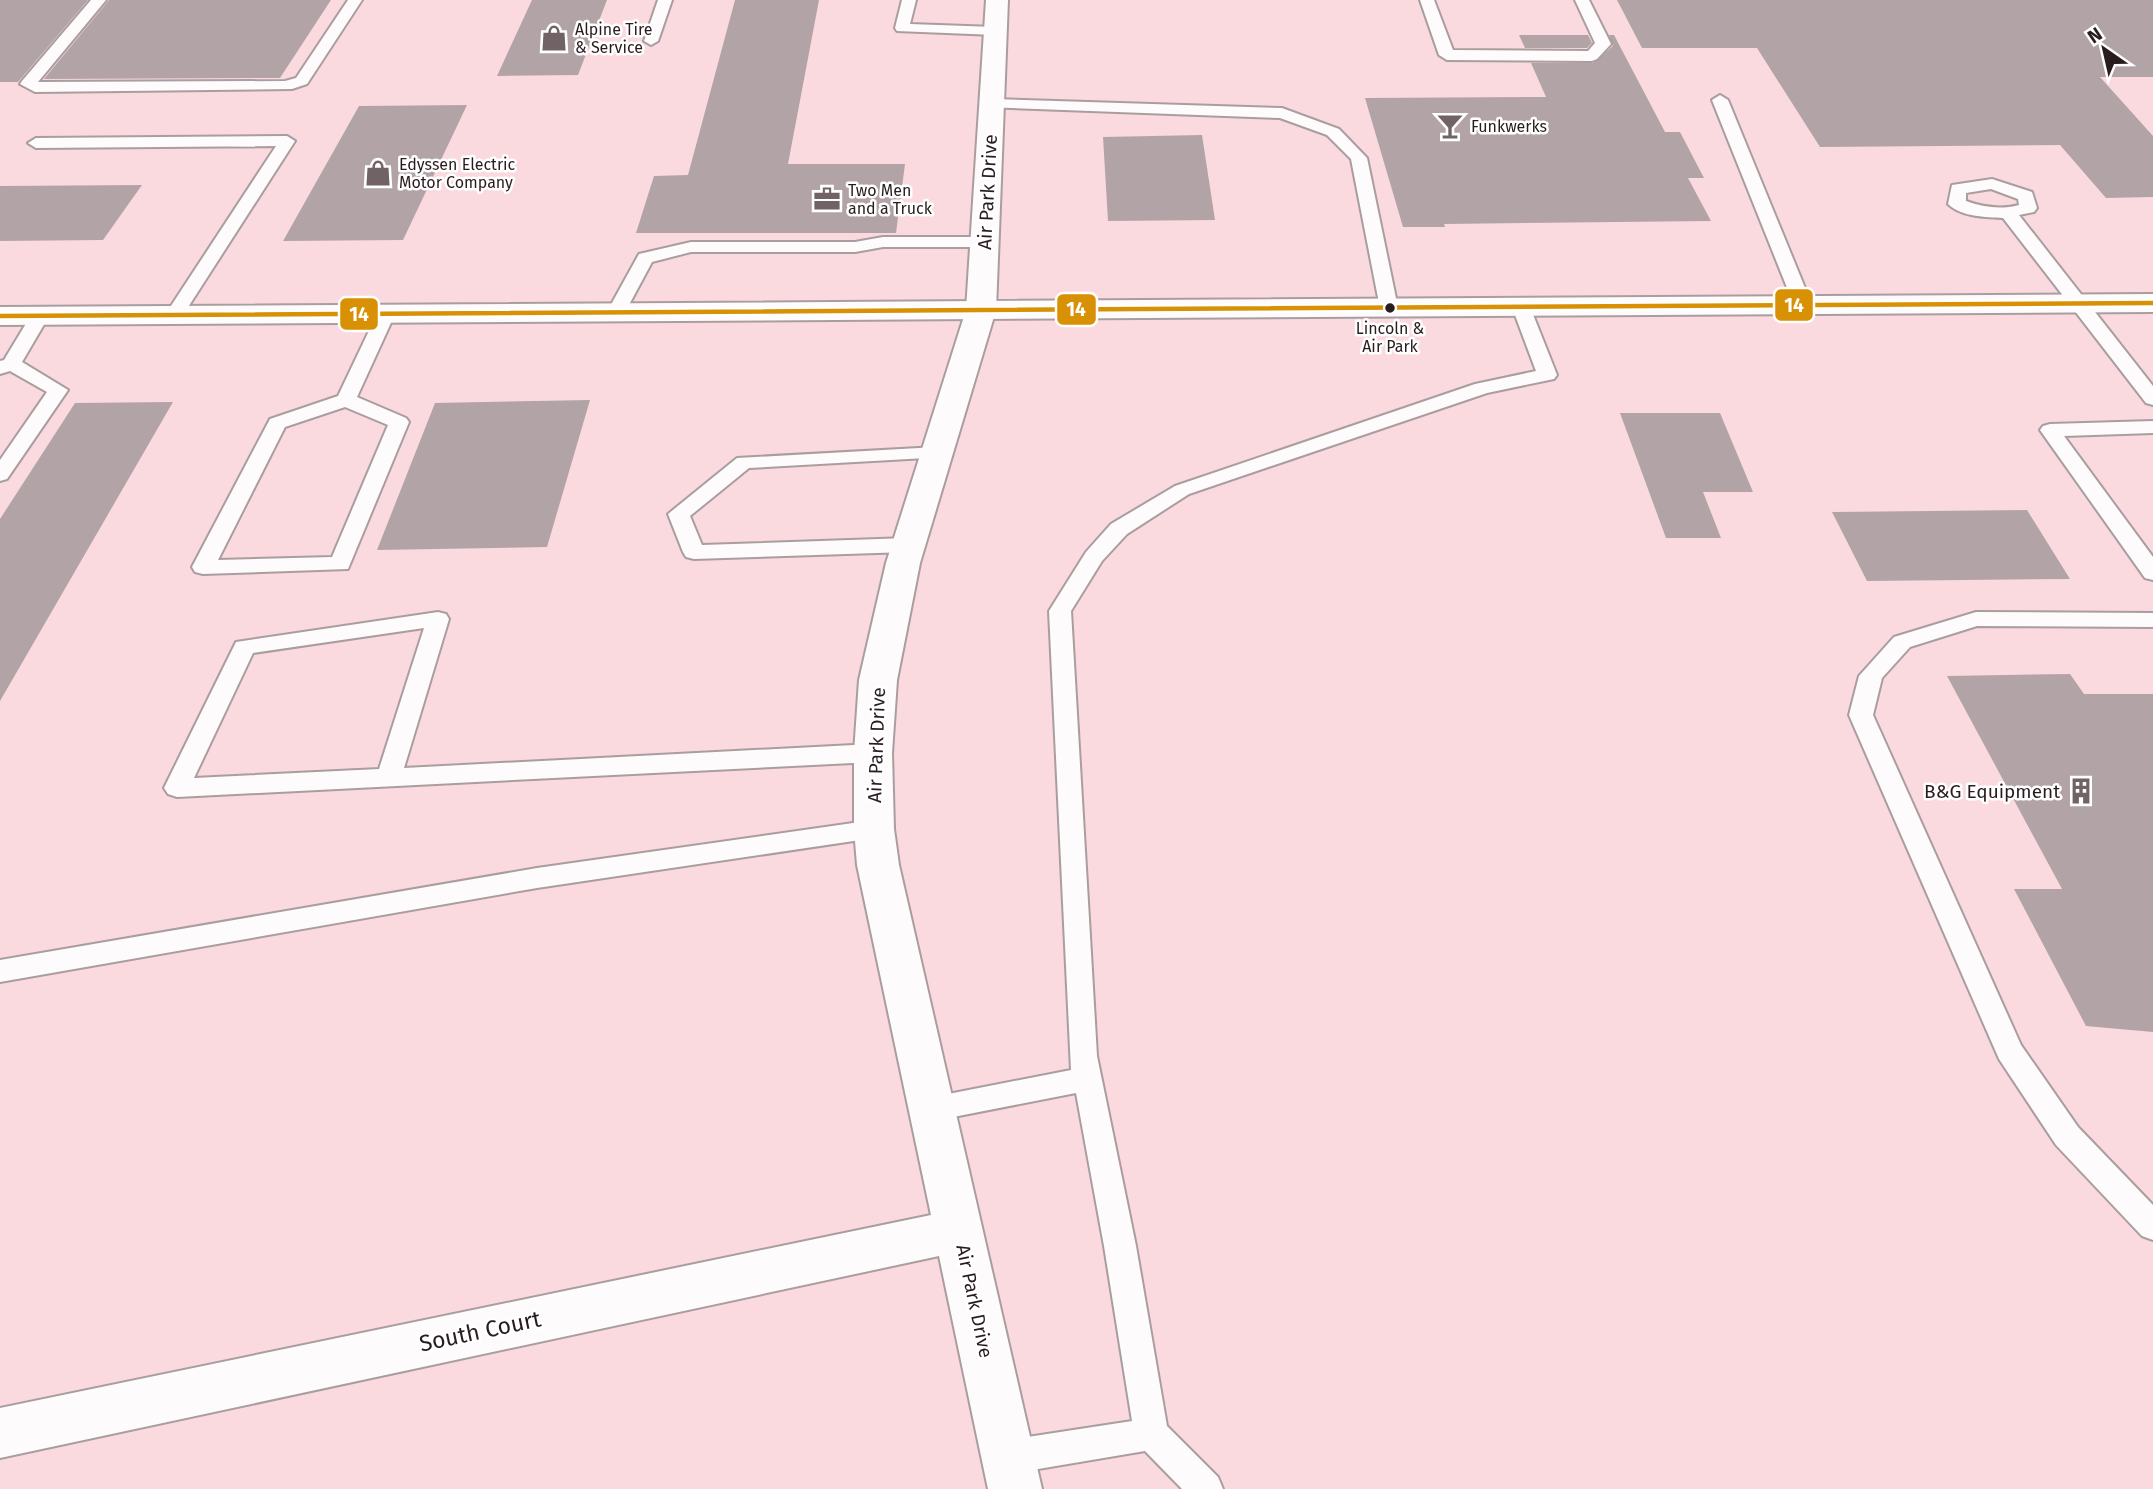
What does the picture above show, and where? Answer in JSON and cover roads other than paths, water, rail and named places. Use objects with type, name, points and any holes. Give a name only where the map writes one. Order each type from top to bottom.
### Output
[{"type":"street","name":"Air Park Drive","points":[[996,15],[981,310],[908,545],[878,680],[873,753],[874,830],[878,865],[1012,1473]]},
{"type":"street","points":[[0,316],[2153,303]]},
{"type":"street","name":"South Court","points":[[0,1433],[960,1230]]},
{"type":"lane","points":[[99,0],[28,84],[35,87],[286,86],[302,81],[355,0]]},
{"type":"lane","points":[[651,41],[665,0]]},
{"type":"lane","points":[[909,0],[902,28],[996,15]]},
{"type":"lane","points":[[1427,0],[1447,55],[1592,56],[1602,44],[1582,0]]},
{"type":"lane","points":[[1720,100],[1803,305]]},
{"type":"lane","points":[[991,104],[1282,113],[1333,132],[1359,158],[1389,308]]},
{"type":"lane","points":[[36,143],[287,141],[174,315]]},
{"type":"lane","points":[[2008,213],[2153,399]]},
{"type":"lane","points":[[616,312],[645,258],[691,247],[855,247],[883,242],[984,242]]},
{"type":"lane","points":[[1206,1489],[1151,1434],[1120,1246],[1083,1056],[1060,611],[1094,558],[1119,529],[1182,490],[1482,388],[1547,375],[1521,307]]},
{"type":"lane","points":[[346,400],[399,422],[340,564],[203,566],[277,423],[346,400],[387,314]]},
{"type":"lane","points":[[0,475],[58,390],[6,366],[40,316]]},
{"type":"lane","points":[[2130,370],[2153,370]]},
{"type":"lane","points":[[2153,427],[2050,430],[2153,573]]},
{"type":"lane","points":[[908,545],[694,552],[679,514],[744,462],[937,453]]},
{"type":"lane","points":[[389,777],[438,619],[244,647],[177,788],[873,753]]},
{"type":"lane","points":[[2153,620],[1976,619],[1902,642],[1871,676],[1861,715],[2009,1051],[2067,1136],[2153,1226]]},
{"type":"lane","points":[[0,971],[537,878],[874,830]]},
{"type":"lane","points":[[933,1108],[1088,1079]]},
{"type":"lane","points":[[1012,1473],[1151,1434]]},
{"type":"place","name":"Alpine Tire & Service","points":[[554,38]]},
{"type":"place","name":"Funkwerks","points":[[1450,126]]},
{"type":"place","name":"Edyssen Electric Motor Company","points":[[378,173]]},
{"type":"place","name":"Two Men and a Truck","points":[[827,199]]},
{"type":"place","name":"Lincoln & Air Park","points":[[1390,308]]},
{"type":"place","name":"B&G Equipment","points":[[2081,791]]}]
